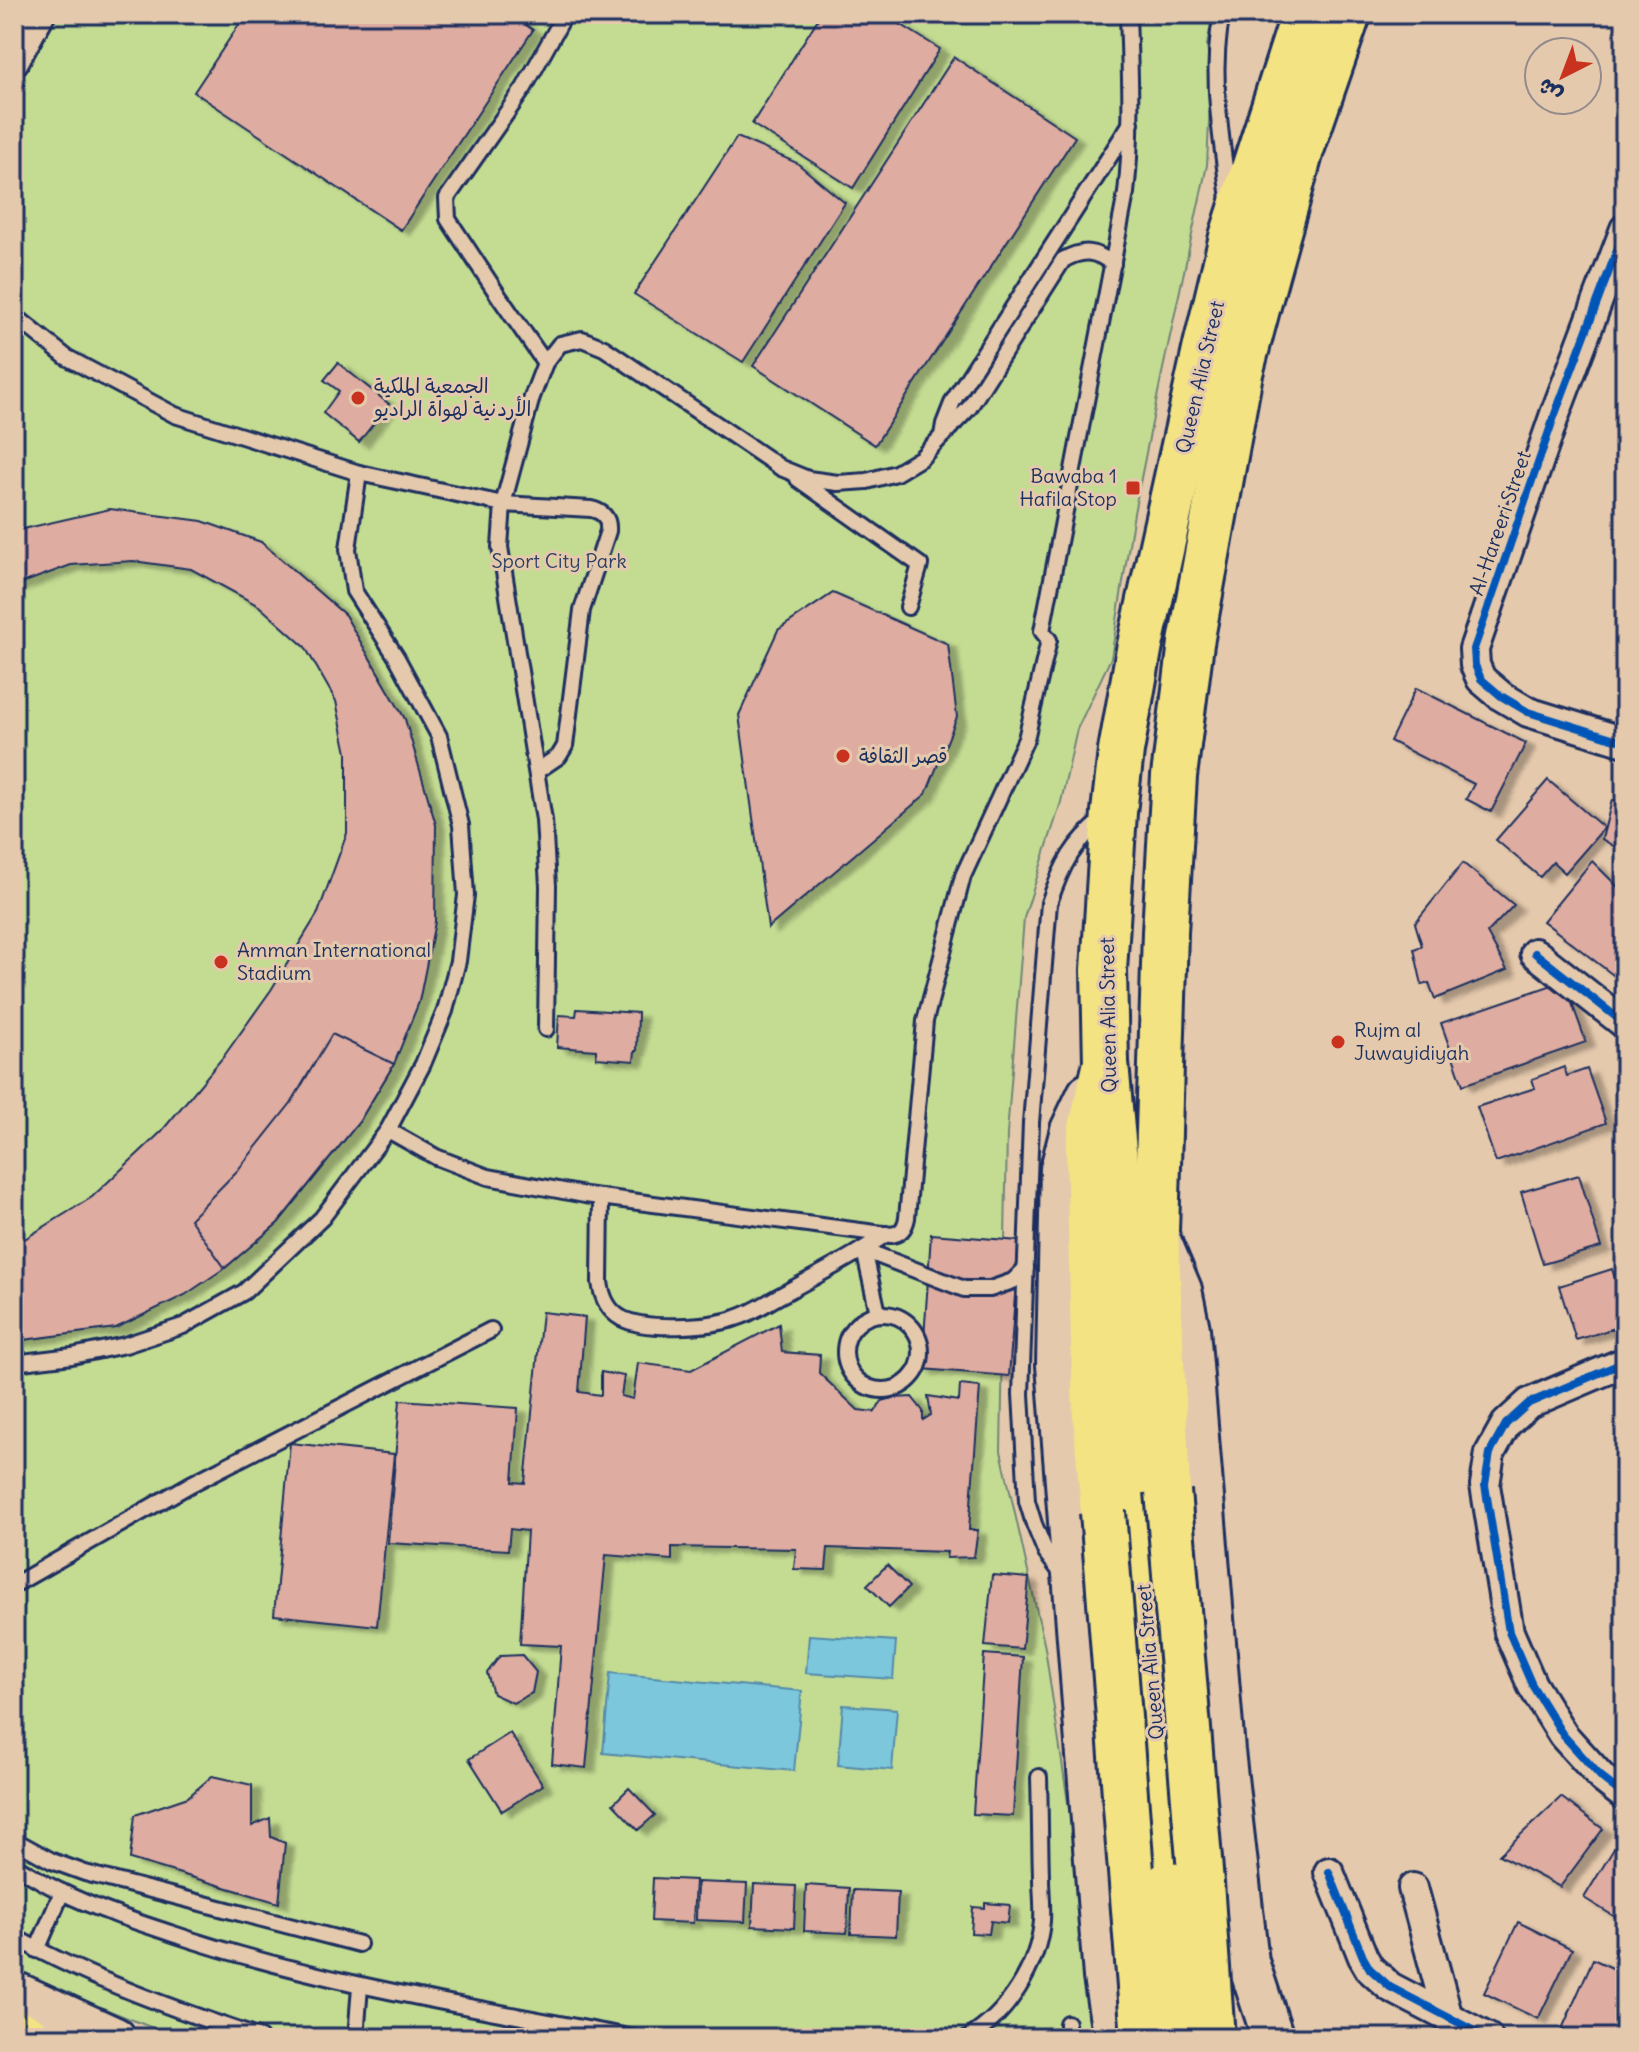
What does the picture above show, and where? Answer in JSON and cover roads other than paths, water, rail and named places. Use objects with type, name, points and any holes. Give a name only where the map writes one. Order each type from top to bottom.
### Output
[{"type":"main road","name":"Queen Alia Street","points":[[1212,2038],[1201,1883],[1136,1501],[1095,1415],[1088,1149],[1106,1063],[1104,970],[1114,812],[1139,650],[1232,237],[1304,14]]},
{"type":"main road","name":"Queen Alia Street","points":[[1178,2038],[1136,1501],[1156,1232],[1168,863],[1174,776],[1191,643],[1240,373],[1301,150],[1348,14]]},
{"type":"main road","points":[[1106,1063],[1071,1130],[1061,1169],[1057,1365],[1104,1977],[1114,2038]]},
{"type":"main road","points":[[1156,1232],[1181,1290],[1189,1329],[1224,1751],[1248,1962],[1273,2038]]},
{"type":"main road","points":[[1136,1501],[1144,2038]]},
{"type":"main road","points":[[1104,1977],[1145,1995],[1167,1998],[1212,1988],[1248,1962]]},
{"type":"main road","points":[[14,1992],[115,2038]]},
{"type":"main road","points":[[14,2031],[29,2038]]},
{"type":"street","points":[[14,61],[40,14]]},
{"type":"street","name":"Al-Hareeri Street","points":[[1625,229],[1555,414],[1474,649],[1475,665],[1481,679],[1501,696],[1528,712],[1625,742]]},
{"type":"street","points":[[1535,953],[1625,1024]]},
{"type":"street","points":[[1625,1362],[1529,1403],[1506,1424],[1500,1434],[1490,1453],[1485,1485],[1509,1632],[1532,1685],[1563,1735],[1602,1778],[1625,1796]]},
{"type":"street","points":[[1329,1872],[1370,1969],[1390,1987],[1488,2038]]},
{"type":"street","points":[[1413,1888],[1448,2018]]},
{"type":"lane","points":[[545,363],[448,219],[447,198],[524,88],[565,14]]},
{"type":"lane","points":[[388,1130],[436,1157],[488,1177],[601,1197],[891,1235],[901,1232],[906,1223],[925,1021],[963,876],[1026,739],[1049,640],[1042,631],[1129,169],[1128,14]]},
{"type":"lane","points":[[1222,14],[1215,64],[1216,88],[1232,237]]},
{"type":"lane","points":[[942,437],[953,401],[1131,123]]},
{"type":"lane","points":[[781,468],[808,479],[838,483],[867,481],[896,473],[921,458],[969,408],[1063,260],[1089,252],[1113,264]]},
{"type":"lane","points":[[14,315],[66,357],[175,415],[359,473],[503,504],[591,509],[606,515],[608,531],[582,610],[565,746],[559,756],[537,771]]},
{"type":"lane","points":[[546,1029],[548,886],[544,820],[500,547],[503,504],[532,397],[545,363],[560,344],[582,339],[604,348],[920,565],[908,607]]},
{"type":"lane","points":[[14,1361],[72,1356],[125,1345],[183,1326],[244,1292],[322,1218],[388,1130],[423,1064],[445,1011],[458,961],[466,895],[461,825],[439,736],[397,658],[354,591],[348,549],[359,473]]},
{"type":"lane","points":[[1074,1590],[1046,1553],[1027,1501],[1021,1394],[1031,1123],[1049,903],[1070,853],[1087,833],[1114,812]]},
{"type":"lane","points":[[601,1197],[602,1293],[613,1312],[633,1322],[697,1326],[738,1318],[864,1250],[886,1234]]},
{"type":"lane","points":[[864,1250],[964,1289],[990,1289],[1013,1281],[1026,1268]]},
{"type":"lane","points":[[864,1250],[878,1313]]},
{"type":"lane","points":[[878,1313],[903,1319],[920,1338],[921,1364],[905,1384],[893,1389],[880,1390],[858,1381],[845,1359],[849,1334],[866,1317],[878,1313]]},
{"type":"lane","points":[[14,1585],[191,1484],[491,1330]]},
{"type":"lane","points":[[968,2038],[994,2018],[1012,1997],[1026,1974],[1036,1948],[1042,1922],[1039,1777]]},
{"type":"lane","points":[[14,1840],[52,1861],[85,1873],[359,1944]]},
{"type":"lane","points":[[14,1865],[62,1892],[135,1921],[284,1968],[360,1986],[634,2038]]},
{"type":"lane","points":[[37,1950],[62,1892]]},
{"type":"lane","points":[[14,1937],[114,1985],[260,2038]]},
{"type":"lane","points":[[356,2038],[360,1986]]},
{"type":"water","points":[[809,1635],[896,1641],[893,1679],[806,1673]]},
{"type":"water","points":[[610,1673],[802,1691],[794,1771],[603,1753]]},
{"type":"water","points":[[843,1705],[897,1709],[892,1770],[838,1765]]},
{"type":"place","name":"الجمعية الملكية الأردنية لهواة الراديو","points":[[358,398]]},
{"type":"place","name":"Bawaba 1 Hafila Stop","points":[[1133,488]]},
{"type":"place","name":"قصر الثقافة","points":[[843,756]]},
{"type":"place","name":"Amman International Stadium","points":[[221,962]]},
{"type":"place","name":"Rujm al Juwayidiyah","points":[[1338,1042]]},
{"type":"park label","name":"Sport City Park","points":[[559,561]]}]
